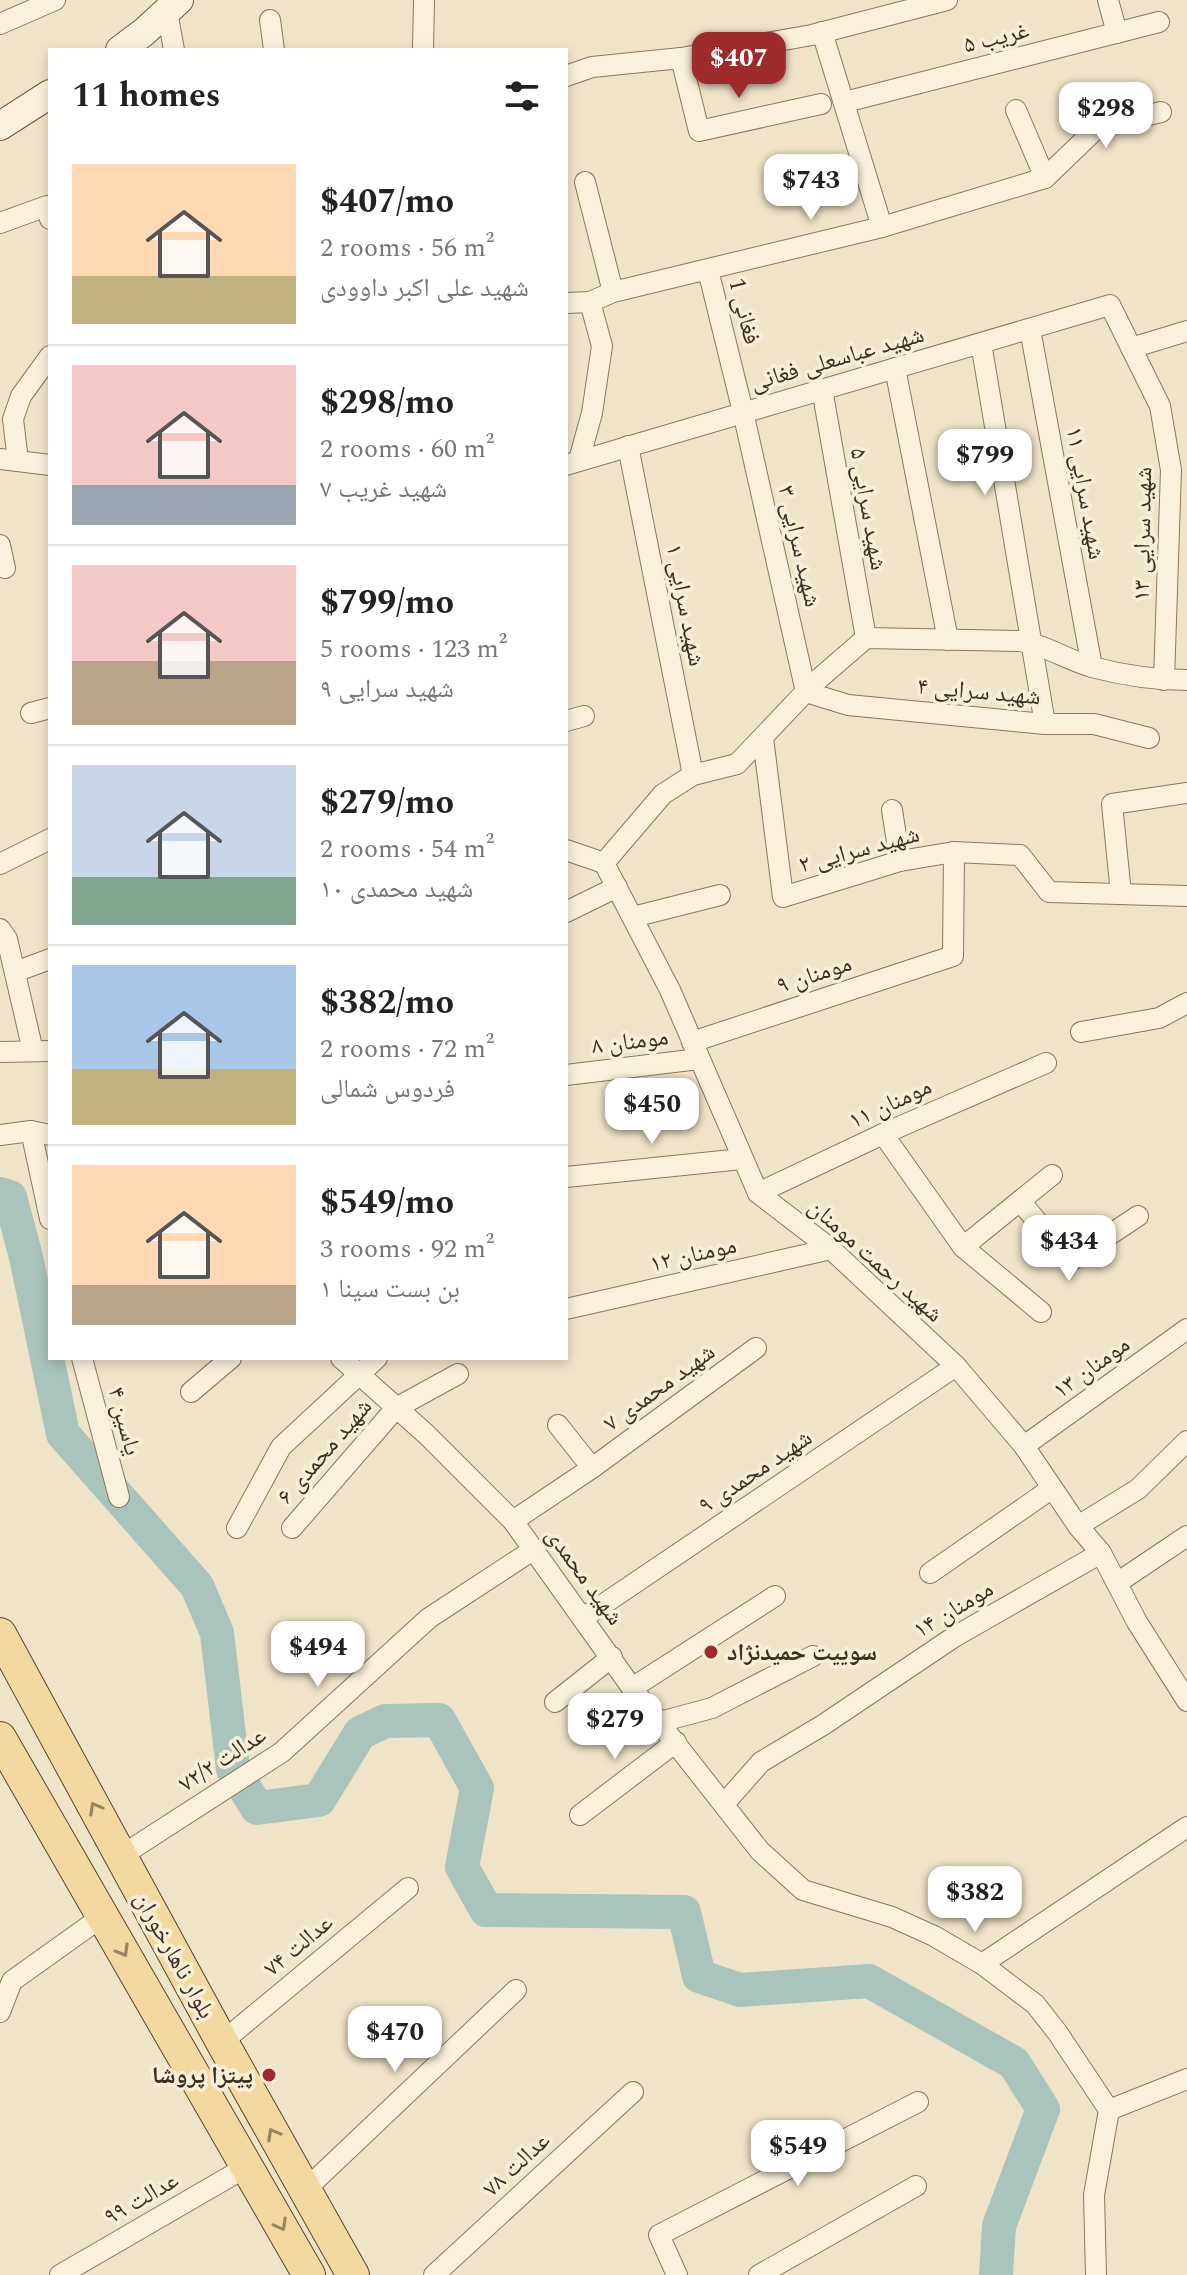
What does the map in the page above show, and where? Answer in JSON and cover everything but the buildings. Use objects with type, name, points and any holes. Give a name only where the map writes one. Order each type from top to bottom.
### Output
[{"type":"main road","points":[[122,48],[173,5]]},
{"type":"main road","points":[[0,126],[48,95]]},
{"type":"main road","name":"بلوار ناهارخوران","points":[[0,1634],[353,2275]]},
{"type":"main road","name":"بلوار ناهارخوران","points":[[0,1738],[309,2275]]},
{"type":"street","points":[[0,24],[55,0]]},
{"type":"street","points":[[423,48],[424,0]]},
{"type":"street","points":[[1108,0],[1117,33]]},
{"type":"street","points":[[568,75],[592,67],[681,58],[822,32],[936,1]]},
{"type":"street","points":[[173,5],[174,48]]},
{"type":"street","points":[[270,20],[274,48]]},
{"type":"street","name":"غریب ۵","points":[[845,102],[1159,22]]},
{"type":"street","points":[[822,32],[882,227]]},
{"type":"street","points":[[681,58],[699,131],[821,104]]},
{"type":"street","points":[[1016,110],[1045,178]]},
{"type":"street","points":[[568,303],[590,302],[613,292],[882,227],[1045,178],[1098,127],[1161,112]]},
{"type":"street","points":[[585,182],[613,292]]},
{"type":"street","points":[[0,223],[47,206],[48,210]]},
{"type":"street","name":"فغانی 1","points":[[708,270],[743,412]]},
{"type":"street","points":[[573,462],[592,413],[602,346],[590,302]]},
{"type":"street","name":"شهید عباسعلی فغانی","points":[[573,462],[1110,305]]},
{"type":"street","name":"شهید سرایی ۱۳","points":[[1110,305],[1160,406],[1171,470],[1178,551],[1164,680]]},
{"type":"street","name":"شهید سرایی ۱۱","points":[[1030,329],[1092,667]]},
{"type":"street","points":[[1131,348],[1187,331]]},
{"type":"street","points":[[981,343],[1045,724]]},
{"type":"street","points":[[48,359],[21,396],[13,419],[9,460],[48,466]]},
{"type":"street","points":[[895,368],[948,640]]},
{"type":"street","name":"شهید سرایی ۵","points":[[822,389],[866,638]]},
{"type":"street","name":"شهید سرایی ۳","points":[[743,412],[806,692]]},
{"type":"street","name":"شهید سرایی ۱","points":[[628,446],[693,775]]},
{"type":"street","points":[[0,545],[5,568]]},
{"type":"street","points":[[568,851],[604,863],[663,794],[693,775],[737,764],[806,692],[866,638],[1033,643],[1092,667],[1164,680],[1187,680]]},
{"type":"street","name":"شهید سرایی ۴","points":[[806,692],[848,705],[1045,724],[1094,724],[1149,738]]},
{"type":"street","name":"شهید سرایی ۲","points":[[763,738],[783,897],[900,861],[954,852],[1020,855],[1049,892],[1187,896]]},
{"type":"street","points":[[1121,894],[1112,804],[1187,793]]},
{"type":"street","points":[[892,810],[900,861]]},
{"type":"street","points":[[0,864],[48,840]]},
{"type":"street","name":"مومنان ۹","points":[[696,1051],[953,956],[954,852]]},
{"type":"street","name":"شهید رحمت مومنان","points":[[604,863],[670,990],[758,1193],[831,1249],[956,1366],[1024,1446],[1051,1489],[1101,1553],[1137,1622],[1184,1691]]},
{"type":"street","points":[[568,911],[617,887]]},
{"type":"street","points":[[633,917],[720,895]]},
{"type":"street","points":[[0,929],[7,939],[11,982],[41,1051],[0,1052]]},
{"type":"street","points":[[11,982],[48,960]]},
{"type":"street","points":[[1081,1032],[1159,1018],[1187,1003]]},
{"type":"street","name":"مومنان ۸","points":[[568,1075],[696,1051]]},
{"type":"street","name":"مومنان ۱۱","points":[[758,1193],[1046,1063]]},
{"type":"street","points":[[0,1135],[40,1133],[48,1202]]},
{"type":"street","points":[[883,1134],[963,1247],[1041,1312]]},
{"type":"street","points":[[568,1177],[742,1159]]},
{"type":"street","points":[[963,1247],[1052,1175]]},
{"type":"street","points":[[1020,1201],[1070,1261],[1138,1216]]},
{"type":"street","name":"مومنان ۱۲","points":[[568,1309],[831,1249]]},
{"type":"street","name":"مومنان ۱۳","points":[[1024,1446],[1187,1329]]},
{"type":"street","name":"شهید محمدی ۷","points":[[513,1521],[592,1468],[756,1348]]},
{"type":"street","name":"یاسین ۴","points":[[83,1360],[119,1497]]},
{"type":"street","points":[[191,1392],[229,1360]]},
{"type":"street","name":"شهید محمدی","points":[[343,1360],[513,1521],[632,1688],[760,1851],[803,1890],[892,1917],[934,1936],[982,1964],[1035,2004],[1109,2110]]},
{"type":"street","points":[[237,1528],[281,1447],[375,1360]]},
{"type":"street","name":"۹ شهید محمدی","points":[[583,1618],[956,1366]]},
{"type":"street","points":[[396,1408],[458,1374]]},
{"type":"street","name":"۶ شهید محمدی","points":[[292,1528],[396,1408]]},
{"type":"street","points":[[558,1425],[592,1468]]},
{"type":"street","points":[[1078,1526],[1138,1489],[1187,1441]]},
{"type":"street","points":[[930,1573],[1051,1489]]},
{"type":"street","points":[[1117,1583],[1187,1536]]},
{"type":"street","name":"عدالت ۷۲/۲","points":[[121,1856],[282,1752],[429,1618],[533,1550]]},
{"type":"street","name":"مومنان ۱۴","points":[[724,1804],[761,1762],[823,1725],[954,1637],[1101,1553]]},
{"type":"street","points":[[632,1688],[775,1596]]},
{"type":"street","points":[[660,1722],[712,1708],[813,1656]]},
{"type":"street","points":[[555,1702],[612,1657]]},
{"type":"street","points":[[580,1815],[676,1742]]},
{"type":"street","points":[[982,1964],[1187,1827]]},
{"type":"street","name":"عدالت ۷۴","points":[[222,2042],[408,1888]]},
{"type":"street","points":[[0,2012],[12,1981],[103,1916]]},
{"type":"street","points":[[305,2190],[516,1990]]},
{"type":"street","points":[[1096,2275],[1094,2195],[1109,2110],[1187,2079]]},
{"type":"street","name":"۷۸ عدالت","points":[[434,2275],[633,2092]]},
{"type":"street","points":[[677,2275],[659,2235],[918,2102]]},
{"type":"street","name":"عدالت ۹۹","points":[[60,2275],[248,2166]]},
{"type":"street","points":[[759,2275],[916,2186]]},
{"type":"waterway","points":[[0,1194],[10,1197],[26,1257],[63,1434],[197,1586],[217,1633],[233,1769],[257,1808],[319,1800],[360,1733],[385,1721],[439,1720],[477,1788],[462,1867],[486,1910],[684,1912],[699,1976],[740,1990],[869,1981],[1014,2063],[1043,2109],[999,2226],[996,2275]]},
{"type":"place","name":"سوییت حمیدنژاد","points":[[711,1652]]},
{"type":"place","name":"پیتزا پروشا","points":[[269,2075]]}]
